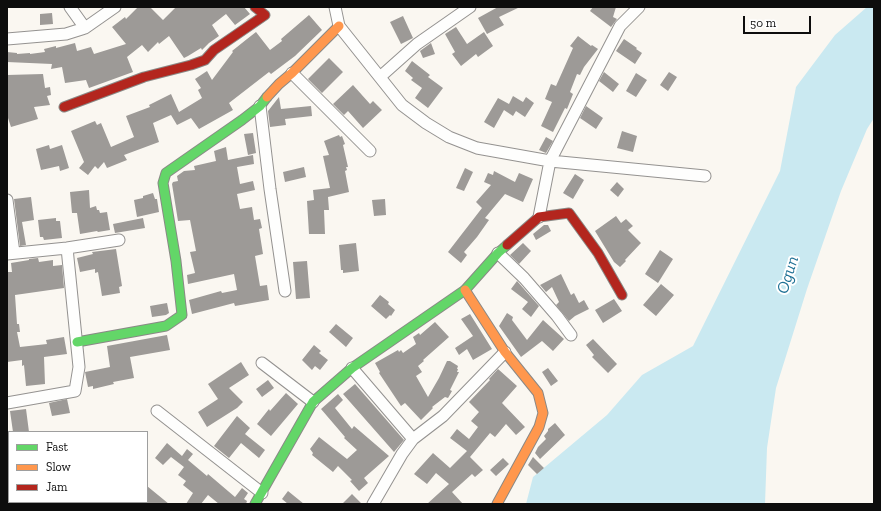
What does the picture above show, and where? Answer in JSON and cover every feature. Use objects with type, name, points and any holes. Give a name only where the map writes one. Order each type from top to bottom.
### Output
[{"type":"street","points":[[70,7],[85,28]]},
{"type":"street","points":[[7,38],[66,34],[85,28],[115,7]]},
{"type":"street","points":[[64,107],[144,77],[205,60],[214,50],[265,15],[256,7]]},
{"type":"street","points":[[335,7],[339,26],[402,105],[426,123],[449,137],[477,148],[550,161],[705,176]]},
{"type":"street","points":[[380,77],[417,44],[470,7]]},
{"type":"street","points":[[539,217],[550,161],[620,26],[639,7]]},
{"type":"street","points":[[77,342],[166,326],[182,315],[176,261],[163,182],[166,173],[260,106],[279,84],[339,26]]},
{"type":"street","points":[[292,73],[370,151]]},
{"type":"street","points":[[260,106],[270,189],[285,291]]},
{"type":"street","points":[[7,200],[10,254],[67,248],[119,240]]},
{"type":"street","points":[[255,504],[313,402],[352,368],[465,290],[498,253],[539,217],[569,213],[598,253],[622,295]]},
{"type":"street","points":[[7,403],[75,391],[79,367],[67,248]]},
{"type":"street","points":[[498,253],[524,278],[557,316],[571,335]]},
{"type":"street","points":[[465,290],[505,352],[538,393],[543,414],[539,428],[497,504]]},
{"type":"street","points":[[373,504],[402,454],[413,439],[443,416],[505,352]]},
{"type":"street","points":[[262,363],[313,402]]},
{"type":"street","points":[[352,368],[413,439]]},
{"type":"street","points":[[157,411],[262,493]]},
{"type":"water","name":"Ogun","points":[[867,7],[874,7],[874,118],[867,129],[841,191],[807,289],[776,388],[767,448],[765,504],[526,504],[533,477],[607,415],[642,375],[693,346],[780,171],[796,87],[835,35]]},
{"type":"building","points":[[138,7],[150,7],[163,20],[176,7],[244,7],[250,14],[235,25],[226,14],[212,25],[219,36],[202,50],[201,48],[184,58],[169,36],[159,44],[158,42],[148,52],[142,45],[127,57],[133,72],[89,88],[86,80],[65,83],[62,67],[51,69],[52,64],[7,62],[7,52],[30,54],[45,52],[44,49],[56,46],[56,48],[75,43],[77,51],[91,47],[94,54],[126,44],[112,27],[125,17],[126,19]]},
{"type":"building","points":[[498,7],[520,7],[499,17],[504,25],[487,34],[478,18]]},
{"type":"building","points":[[593,7],[616,7],[613,17],[617,19],[611,27],[590,11]]},
{"type":"building","points":[[52,13],[53,24],[40,25],[40,14]]},
{"type":"building","points":[[309,15],[322,30],[295,56],[271,74],[269,72],[229,103],[233,110],[199,129],[191,118],[177,125],[171,115],[153,123],[159,142],[124,155],[127,160],[107,168],[104,162],[98,169],[95,166],[88,175],[79,168],[84,162],[71,131],[95,121],[97,125],[101,123],[111,147],[134,137],[126,116],[150,107],[149,105],[171,94],[179,112],[202,98],[198,90],[201,88],[195,79],[207,71],[212,80],[233,52],[232,51],[256,32],[270,50],[282,41],[281,39]]},
{"type":"building","points":[[403,16],[413,38],[401,44],[390,22]]},
{"type":"building","points":[[456,27],[467,44],[484,32],[493,46],[478,57],[476,54],[461,66],[452,54],[455,52],[445,34]]},
{"type":"building","points":[[578,36],[591,46],[592,45],[598,49],[584,67],[580,75],[577,74],[570,92],[573,94],[567,109],[565,108],[553,132],[541,126],[552,102],[545,99],[551,84],[556,86],[573,48],[570,46]]},
{"type":"building","points":[[624,39],[642,53],[635,64],[616,51]]},
{"type":"building","points":[[431,43],[435,54],[423,58],[420,51]]},
{"type":"building","points":[[329,58],[343,72],[322,93],[308,79]]},
{"type":"building","points":[[412,61],[430,75],[428,77],[443,88],[428,108],[415,98],[422,88],[411,80],[413,78],[405,71]]},
{"type":"building","points":[[604,72],[619,84],[613,92],[599,81]]},
{"type":"building","points":[[669,72],[677,77],[668,91],[660,85]]},
{"type":"building","points":[[636,73],[647,80],[636,97],[626,91]]},
{"type":"building","points":[[43,74],[45,88],[50,87],[51,95],[47,96],[50,105],[34,107],[38,119],[11,127],[7,115],[7,75]]},
{"type":"building","points":[[353,85],[370,104],[373,101],[382,110],[363,128],[348,111],[344,115],[333,104]]},
{"type":"building","points":[[513,96],[523,102],[526,97],[534,103],[525,117],[516,111],[513,116],[504,110],[494,128],[484,122],[498,98],[509,104]]},
{"type":"building","points":[[279,97],[281,109],[311,106],[312,116],[285,119],[286,125],[270,127],[268,111]]},
{"type":"building","points":[[586,106],[603,118],[596,129],[580,118]]},
{"type":"building","points":[[622,131],[637,136],[633,152],[617,148]]},
{"type":"building","points":[[253,133],[256,153],[248,155],[244,134]]},
{"type":"building","points":[[339,135],[340,137],[342,136],[345,144],[343,145],[348,167],[346,167],[347,170],[345,171],[349,192],[328,197],[329,210],[324,210],[325,234],[309,234],[307,201],[314,200],[313,190],[330,188],[323,156],[329,155],[324,141]]},
{"type":"building","points":[[546,137],[553,141],[546,153],[539,150]]},
{"type":"building","points":[[49,145],[50,149],[62,145],[69,168],[60,171],[59,166],[41,170],[36,149]]},
{"type":"building","points":[[226,147],[228,160],[253,155],[254,164],[237,167],[240,184],[253,181],[255,190],[237,194],[240,209],[252,207],[254,220],[260,219],[262,228],[259,229],[263,254],[255,256],[260,286],[267,285],[269,300],[235,306],[234,303],[192,314],[189,300],[221,291],[222,293],[237,290],[234,274],[188,284],[187,275],[195,273],[190,252],[196,251],[190,220],[178,221],[172,184],[173,182],[178,181],[177,176],[184,171],[195,170],[194,166],[216,161],[214,151]]},
{"type":"building","points":[[304,167],[306,177],[285,182],[283,172]]},
{"type":"building","points":[[465,168],[473,172],[464,191],[456,188]]},
{"type":"building","points":[[494,171],[515,182],[519,173],[533,179],[523,202],[505,194],[485,218],[489,220],[464,252],[467,255],[461,263],[448,252],[482,208],[476,202],[491,185],[484,182],[488,173],[493,175]]},
{"type":"building","points":[[575,174],[584,180],[573,199],[563,193]]},
{"type":"building","points":[[617,182],[624,189],[618,197],[610,190]]},
{"type":"building","points":[[89,190],[90,208],[96,206],[100,213],[107,212],[110,230],[80,234],[77,213],[72,213],[70,192]]},
{"type":"building","points":[[153,193],[155,199],[157,199],[159,212],[137,217],[134,200],[143,198],[143,196]]},
{"type":"building","points":[[31,197],[34,220],[22,222],[26,245],[20,246],[14,199]]},
{"type":"building","points":[[385,199],[386,215],[374,216],[372,200]]},
{"type":"building","points":[[616,216],[621,223],[626,219],[633,226],[628,230],[641,243],[620,267],[614,262],[595,231]]},
{"type":"building","points":[[56,218],[56,221],[60,221],[62,238],[44,240],[43,237],[40,237],[38,220]]},
{"type":"building","points":[[143,218],[145,228],[115,233],[113,224]]},
{"type":"building","points":[[544,225],[548,225],[551,231],[536,240],[533,234]]},
{"type":"building","points":[[356,243],[359,271],[343,273],[343,270],[341,270],[339,245]]},
{"type":"building","points":[[523,243],[531,251],[519,264],[510,255]]},
{"type":"building","points":[[116,249],[122,286],[119,287],[120,293],[102,296],[98,272],[95,273],[95,269],[80,272],[77,258],[93,254],[92,252]]},
{"type":"building","points":[[660,250],[673,259],[658,283],[645,274]]},
{"type":"building","points":[[38,258],[39,262],[53,260],[53,266],[62,265],[64,288],[15,295],[17,324],[19,324],[20,332],[17,332],[20,347],[47,344],[46,340],[64,337],[67,354],[44,357],[45,384],[26,386],[24,365],[22,366],[22,360],[7,362],[7,272],[12,272],[11,263]]},
{"type":"building","points":[[307,261],[310,298],[296,299],[293,262]]},
{"type":"building","points":[[561,274],[571,295],[574,293],[579,303],[584,300],[589,309],[575,316],[569,321],[556,305],[559,302],[552,287],[546,292],[540,285]]},
{"type":"building","points":[[517,281],[539,306],[531,317],[522,309],[528,302],[511,289]]},
{"type":"building","points":[[661,284],[674,295],[656,316],[643,305]]},
{"type":"building","points":[[380,295],[389,302],[388,304],[395,310],[391,316],[390,315],[386,319],[371,306]]},
{"type":"building","points":[[614,299],[622,311],[603,323],[595,310]]},
{"type":"building","points":[[167,303],[169,313],[166,315],[152,317],[150,306]]},
{"type":"building","points":[[507,313],[513,317],[512,320],[527,340],[543,320],[564,339],[553,351],[542,341],[521,357],[499,326]]},
{"type":"building","points":[[470,314],[492,349],[473,360],[467,349],[459,355],[455,348],[473,336],[461,319]]},
{"type":"building","points":[[435,322],[449,337],[423,360],[424,361],[418,366],[422,372],[416,376],[428,397],[447,361],[450,361],[458,366],[457,372],[459,372],[450,390],[452,391],[448,398],[445,397],[432,407],[433,408],[421,420],[405,403],[401,406],[379,373],[380,372],[375,363],[398,350],[399,352],[401,350],[403,353],[416,344],[413,337],[419,333],[420,335]]},
{"type":"building","points":[[336,324],[353,338],[346,347],[329,332]]},
{"type":"building","points":[[167,335],[170,350],[130,357],[134,378],[113,382],[114,384],[93,389],[93,386],[88,387],[85,372],[110,367],[107,346]]},
{"type":"building","points":[[593,339],[617,364],[608,373],[592,357],[594,355],[586,345]]},
{"type":"building","points":[[314,345],[321,351],[319,353],[328,360],[320,370],[315,366],[312,370],[302,360]]},
{"type":"building","points":[[241,362],[249,375],[229,388],[243,402],[237,408],[207,427],[198,412],[218,399],[208,384]]},
{"type":"building","points":[[548,368],[558,381],[551,386],[542,372]]},
{"type":"building","points":[[498,369],[517,386],[502,403],[525,427],[516,435],[506,424],[495,437],[490,433],[470,457],[483,470],[475,477],[472,474],[452,492],[463,504],[427,504],[449,484],[436,473],[427,484],[414,474],[433,453],[450,468],[467,451],[450,438],[457,429],[469,439],[478,427],[471,421],[479,412],[469,402],[490,380],[489,379]]},
{"type":"building","points":[[268,380],[274,388],[262,397],[256,389]]},
{"type":"building","points":[[355,384],[404,440],[394,452],[343,394]]},
{"type":"building","points":[[286,393],[298,404],[271,436],[257,424],[269,409],[270,411]]},
{"type":"building","points":[[338,394],[343,400],[335,408],[352,429],[354,426],[389,456],[364,478],[368,483],[359,491],[350,481],[352,480],[338,466],[333,472],[312,455],[313,453],[310,449],[319,437],[347,459],[357,450],[344,438],[345,437],[321,409]]},
{"type":"building","points":[[67,399],[70,413],[52,416],[49,403]]},
{"type":"building","points":[[26,409],[29,431],[13,431],[10,411]]},
{"type":"building","points":[[237,416],[250,428],[245,434],[265,450],[259,458],[241,443],[229,458],[214,446]]},
{"type":"building","points":[[555,423],[565,435],[540,459],[535,453],[538,447],[546,439],[544,436],[548,429]]},
{"type":"building","points":[[167,443],[182,456],[187,449],[193,454],[188,460],[207,476],[208,474],[235,497],[242,488],[248,493],[244,499],[247,501],[246,504],[219,504],[208,495],[201,504],[186,504],[193,493],[183,485],[186,481],[178,475],[184,467],[171,457],[163,465],[155,458]]},
{"type":"building","points":[[533,457],[544,468],[537,474],[528,465]]},
{"type":"building","points":[[503,458],[509,464],[496,476],[490,470]]},
{"type":"building","points":[[148,487],[169,504],[147,504]]},
{"type":"building","points":[[288,491],[304,504],[288,504],[282,499]]},
{"type":"building","points":[[352,494],[362,504],[342,504]]},
{"type":"traffic: fast","points":[[77,342],[166,326],[182,315],[176,261],[163,183],[166,173],[242,120],[260,106],[267,97]]},
{"type":"traffic: fast","points":[[255,504],[313,402],[352,368],[465,290],[507,245]]},
{"type":"traffic: slow","points":[[267,97],[339,26]]},
{"type":"traffic: slow","points":[[465,290],[505,352],[538,393],[543,413],[539,427],[497,504]]},
{"type":"traffic: jam","points":[[64,107],[144,77],[205,60],[214,50],[265,15],[255,7]]},
{"type":"traffic: jam","points":[[507,245],[539,217],[569,213],[598,253],[622,295]]}]
